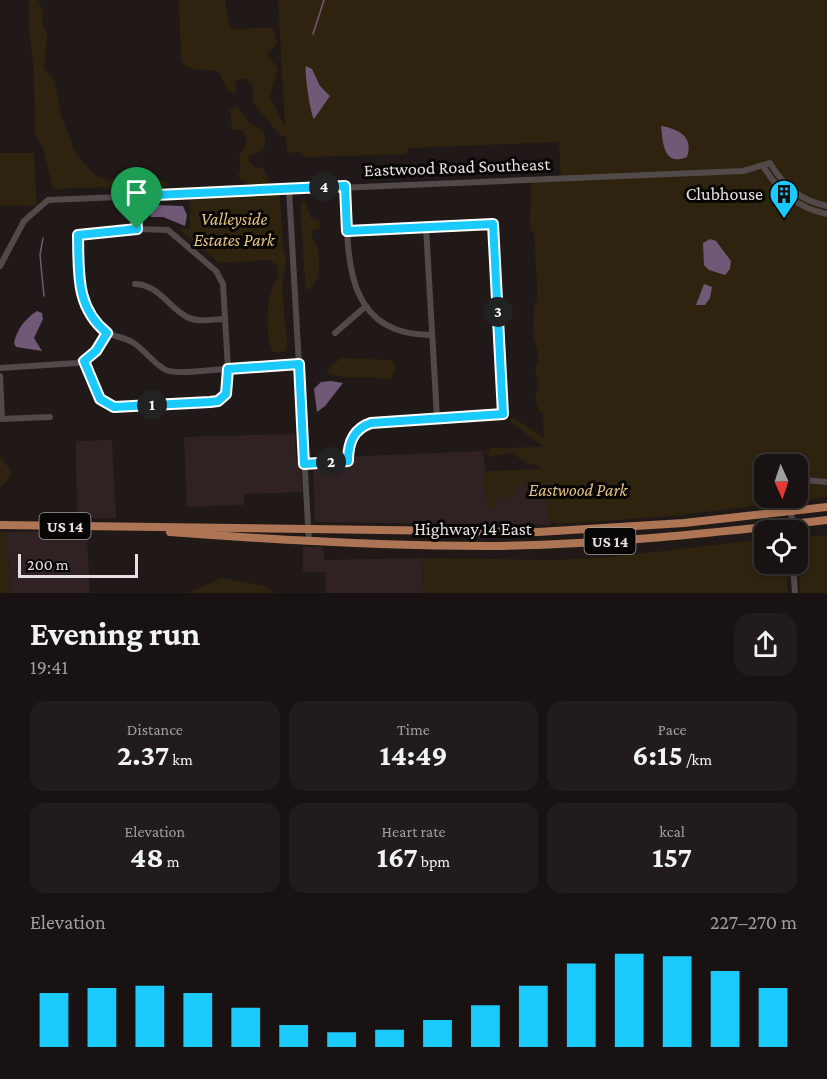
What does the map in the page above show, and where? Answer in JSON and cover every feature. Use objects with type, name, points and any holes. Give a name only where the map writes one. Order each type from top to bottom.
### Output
[{"type":"main road","name":"Highway 14 East","points":[[0,525],[538,532],[647,526],[827,507]]},
{"type":"main road","name":"Highway 14 East","points":[[808,524],[827,520]]},
{"type":"main road","name":"Highway 14 East","points":[[118,527],[309,542],[488,546],[555,544],[754,531]]},
{"type":"street","name":"Eastwood Road Southeast","points":[[0,266],[24,221],[45,201],[345,186],[743,171],[766,164]]},
{"type":"street","points":[[766,164],[794,193],[827,206]]},
{"type":"street","points":[[766,164],[774,183],[791,199],[810,209],[827,214]]},
{"type":"street","points":[[345,186],[351,274],[366,306],[396,328],[432,334]]},
{"type":"street","points":[[289,189],[309,542]]},
{"type":"street","points":[[135,196],[137,229]]},
{"type":"street","points":[[304,464],[348,461],[352,439],[367,424],[503,414],[493,224],[347,231]]},
{"type":"street","points":[[426,227],[437,418]]},
{"type":"street","points":[[84,361],[100,399],[114,407],[218,401],[228,389],[228,369],[223,285],[216,271],[168,230],[137,229],[78,235],[83,301],[90,317],[107,333],[133,343],[167,371],[228,369],[299,364]]},
{"type":"street","points":[[135,284],[153,288],[187,317],[200,320],[225,319]]},
{"type":"street","points":[[335,333],[366,306]]},
{"type":"street","points":[[0,368],[70,364],[84,361],[96,351],[107,333]]},
{"type":"street","points":[[0,376],[1,419],[50,417]]},
{"type":"street","points":[[808,480],[827,482]]},
{"type":"street","points":[[791,511],[791,520]]},
{"type":"street","points":[[794,574],[795,593]]},
{"type":"shaded area","points":[[306,66],[312,69],[320,86],[330,96],[314,119],[308,94]]},
{"type":"shaded area","points":[[661,126],[674,129],[687,139],[689,150],[687,157],[673,159],[669,156],[664,145]]},
{"type":"shaded area","points":[[154,205],[183,206],[187,215],[185,226],[163,217],[151,217],[149,210]]},
{"type":"shaded area","points":[[710,239],[716,241],[731,261],[730,269],[725,275],[709,270],[704,265],[703,243]]},
{"type":"shaded area","points":[[704,284],[712,287],[710,298],[705,305],[696,305]]},
{"type":"shaded area","points":[[37,311],[42,313],[43,319],[34,338],[42,351],[16,347],[14,343],[19,329]]},
{"type":"shaded area","points":[[321,382],[343,383],[325,406],[317,412],[314,389]]},
{"type":"shaded area","points":[[295,434],[296,460],[300,460],[302,492],[244,494],[244,505],[187,507],[184,437]]},
{"type":"shaded area","points":[[112,440],[116,518],[77,518],[76,441]]},
{"type":"shaded area","points":[[483,451],[486,478],[550,477],[551,525],[315,522],[313,458]]},
{"type":"shaded area","points":[[62,531],[87,536],[90,593],[10,593],[7,532]]},
{"type":"shaded area","points":[[303,547],[323,547],[324,560],[423,558],[424,593],[326,593],[325,572],[303,572]]},
{"type":"green space","points":[[29,0],[38,0],[43,11],[42,23],[47,34],[44,68],[55,81],[61,115],[76,154],[96,176],[110,180],[129,174],[151,176],[171,185],[53,189],[43,148],[35,135]]},
{"type":"green space","name":"Eastwood Park","points":[[179,0],[225,0],[230,28],[273,28],[277,43],[267,55],[278,68],[270,97],[285,127],[278,0],[827,0],[827,497],[808,499],[808,454],[754,454],[754,506],[672,516],[559,524],[549,521],[548,505],[542,486],[517,485],[512,497],[504,499],[499,493],[494,510],[488,510],[483,480],[487,471],[540,469],[538,465],[527,464],[512,452],[490,457],[486,452],[491,448],[544,447],[509,421],[513,417],[544,438],[543,414],[538,409],[535,397],[539,387],[535,369],[539,358],[533,335],[534,303],[538,302],[534,233],[530,230],[531,179],[561,178],[559,142],[409,148],[406,154],[305,157],[300,152],[287,153],[286,137],[279,134],[253,102],[253,87],[246,78],[235,80],[237,89],[235,94],[228,91],[219,72],[189,68],[181,61]]},
{"type":"green space","points":[[236,105],[250,123],[263,130],[266,141],[263,151],[249,156],[249,162],[253,166],[264,169],[269,184],[266,186],[245,183],[238,176],[241,168],[239,157],[247,142],[243,130],[232,130],[230,110]]},
{"type":"green space","points":[[0,153],[34,153],[37,206],[0,205]]},
{"type":"green space","name":"Valleyside Estates Park","points":[[271,192],[280,195],[283,247],[286,257],[282,289],[287,344],[286,351],[276,353],[271,351],[267,319],[270,295],[279,275],[277,265],[269,260],[219,263],[179,229],[190,228],[189,199]]},
{"type":"green space","points":[[304,199],[311,218],[319,220],[320,228],[311,232],[319,256],[317,280],[311,288],[306,290],[301,224],[301,204]]},
{"type":"green space","points":[[341,358],[392,360],[396,367],[392,378],[389,379],[328,374],[327,370]]},
{"type":"green space","points":[[0,456],[11,471],[10,477],[0,488]]},
{"type":"green space","points":[[0,532],[7,532],[10,593],[0,593]]},
{"type":"green space","points":[[827,535],[827,593],[800,593],[799,574],[808,574],[808,536]]},
{"type":"green space","points":[[754,540],[754,574],[787,574],[788,593],[424,593],[423,558],[550,560],[604,558]]},
{"type":"green space","points":[[222,578],[265,586],[274,593],[187,593]]},
{"type":"waterway","points":[[313,34],[324,0]]},
{"type":"waterway","points":[[43,238],[40,255],[44,296]]},
{"type":"place","name":"Clubhouse","points":[[784,220]]},
{"type":"route","points":[[345,186],[347,231],[493,224],[503,414],[371,423],[362,427],[352,439],[348,461],[304,464],[299,364],[228,369],[228,389],[223,398],[218,401],[120,407],[104,403],[96,393],[84,361],[92,356],[107,333],[90,317],[83,301],[79,284],[78,235],[137,229],[135,196],[345,186]]}]
